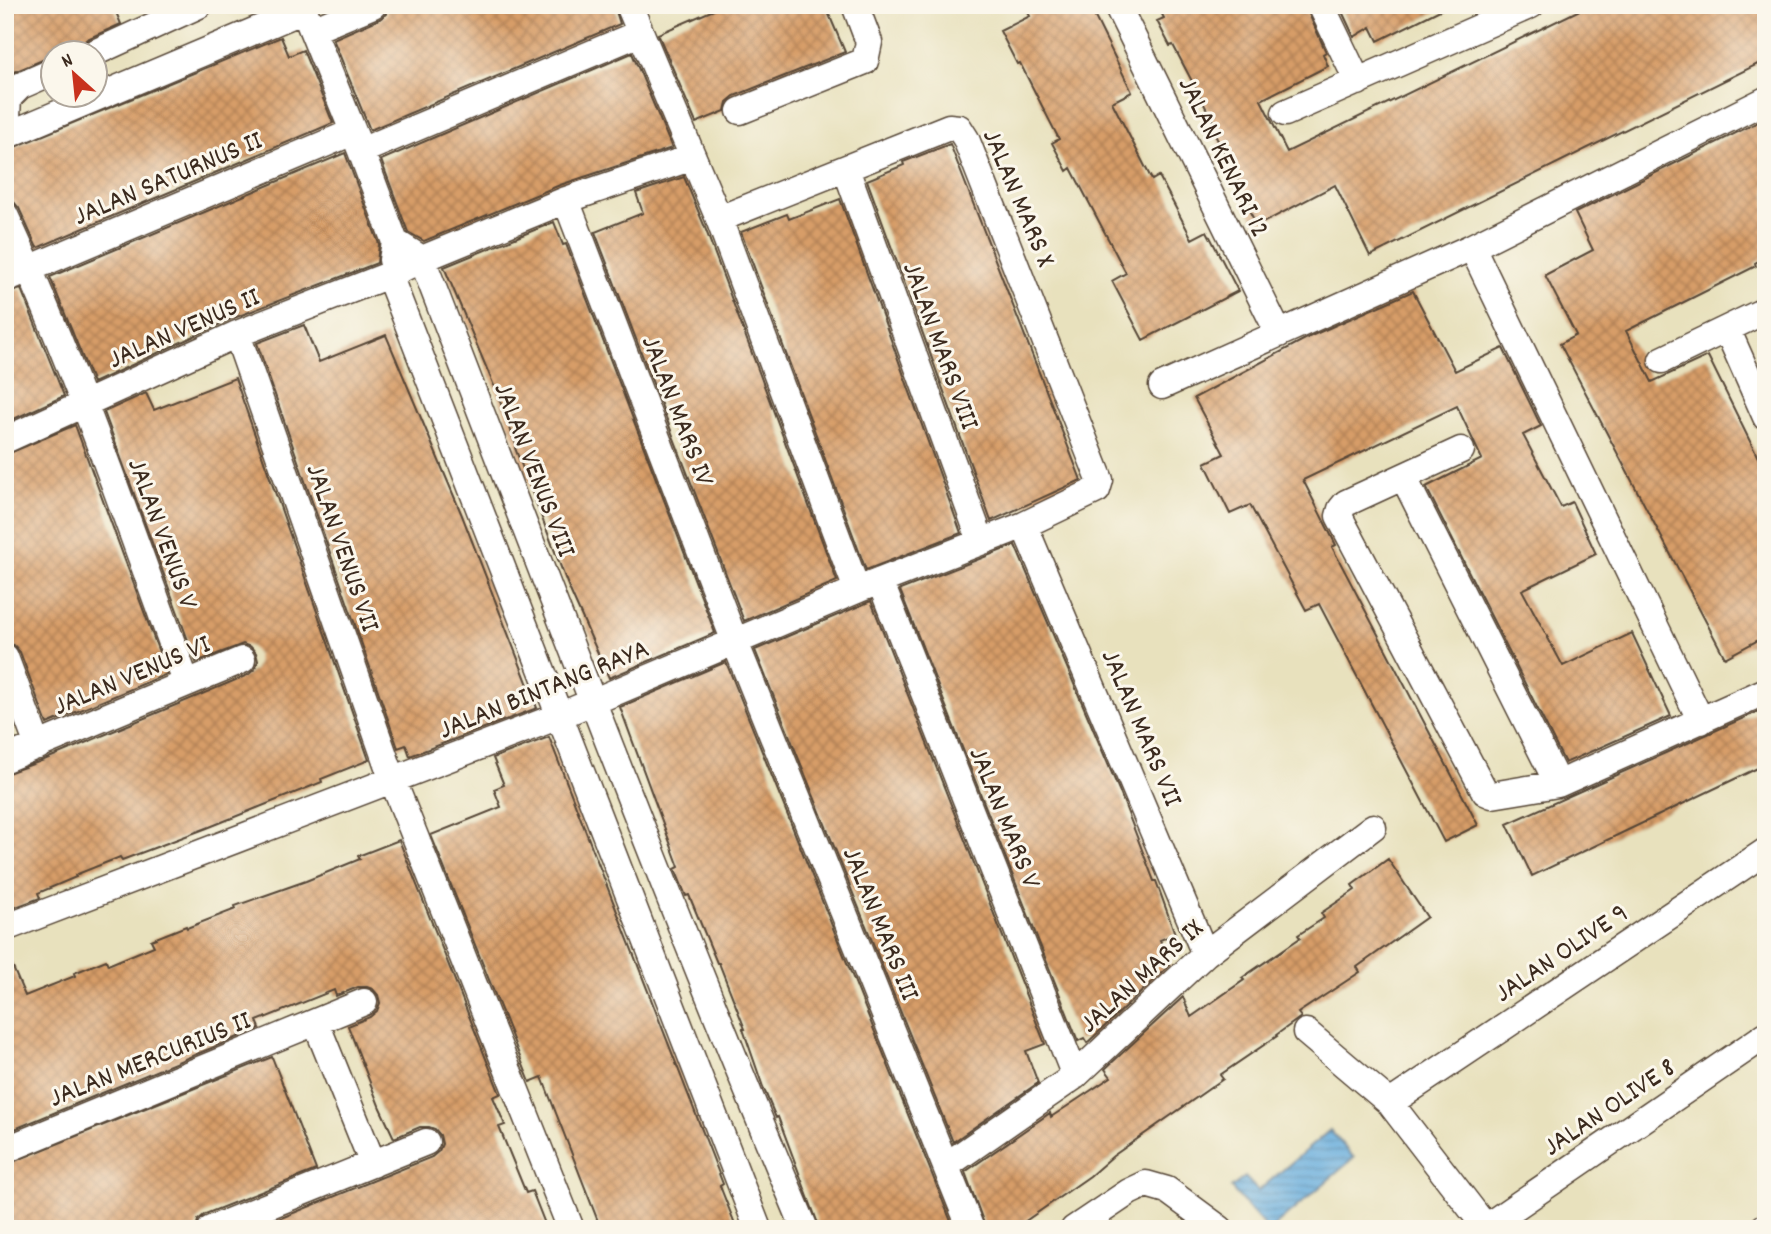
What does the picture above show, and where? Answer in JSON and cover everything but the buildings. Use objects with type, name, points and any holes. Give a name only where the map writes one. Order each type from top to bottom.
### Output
[{"type":"street","points":[[108,46],[199,5]]},
{"type":"street","points":[[38,78],[20,86],[8,98],[6,136],[306,15],[373,5]]},
{"type":"street","name":"JALAN MARS V","points":[[629,5],[1075,1076]]},
{"type":"street","points":[[740,111],[865,61],[869,42],[855,5]]},
{"type":"street","name":"JALAN KENARI 12","points":[[1117,5],[1279,334]]},
{"type":"street","points":[[1321,5],[1358,82]]},
{"type":"street","points":[[1285,113],[1515,9]]},
{"type":"street","points":[[306,15],[395,242],[389,275],[758,1229]]},
{"type":"street","name":"JALAN SATURNUS II","points":[[5,279],[640,33]]},
{"type":"street","points":[[1163,386],[1472,247],[1766,100]]},
{"type":"street","name":"JALAN MARS X","points":[[719,219],[949,127],[959,128],[971,152],[1100,480],[1097,490]]},
{"type":"street","name":"JALAN VENUS II","points":[[5,440],[237,334],[389,275],[566,200],[693,157]]},
{"type":"street","name":"JALAN MARS VIII","points":[[846,169],[981,541]]},
{"type":"street","name":"JALAN MARS IV","points":[[566,200],[735,642]]},
{"type":"street","name":"JALAN VENUS V","points":[[5,215],[30,268],[85,405],[186,682]]},
{"type":"street","points":[[395,242],[422,259]]},
{"type":"street","points":[[1472,247],[1700,721]]},
{"type":"street","name":"JALAN VENUS VIII","points":[[422,259],[593,702],[754,1108],[805,1229]]},
{"type":"street","points":[[1662,360],[1766,310]]},
{"type":"street","points":[[1727,329],[1766,416]]},
{"type":"street","name":"JALAN VENUS VII","points":[[237,334],[393,781],[571,1229]]},
{"type":"street","points":[[1461,450],[1346,503],[1340,509],[1339,516],[1341,525],[1485,792],[1492,795],[1558,784],[1766,691]]},
{"type":"street","points":[[1404,478],[1558,784]]},
{"type":"street","name":"JALAN BINTANG RAYA","points":[[5,928],[559,716],[869,585],[1024,525],[1097,490]]},
{"type":"street","name":"JALAN MARS VII","points":[[1024,525],[1205,954]]},
{"type":"street","name":"JALAN MARS III","points":[[735,642],[971,1229]]},
{"type":"street","points":[[5,657],[38,746]]},
{"type":"street","name":"JALAN VENUS VI","points":[[5,759],[242,660]]},
{"type":"street","name":"JALAN MARS IX","points":[[947,1165],[1075,1076],[1205,954],[1373,827]]},
{"type":"street","name":"JALAN OLIVE 9","points":[[1390,1104],[1766,851]]},
{"type":"street","name":"JALAN MERCURIUS II","points":[[5,1150],[364,1002]]},
{"type":"street","points":[[316,1023],[373,1164]]},
{"type":"street","points":[[1306,1032],[1390,1104],[1487,1228]]},
{"type":"street","name":"JALAN OLIVE 8","points":[[1487,1228],[1766,1035]]},
{"type":"street","points":[[211,1229],[426,1142]]},
{"type":"street","points":[[1074,1229],[1129,1192],[1146,1184],[1167,1190],[1220,1229]]},
{"type":"water","points":[[1330,1130],[1354,1158],[1271,1229],[1267,1229],[1231,1188],[1245,1177],[1258,1191]]}]
